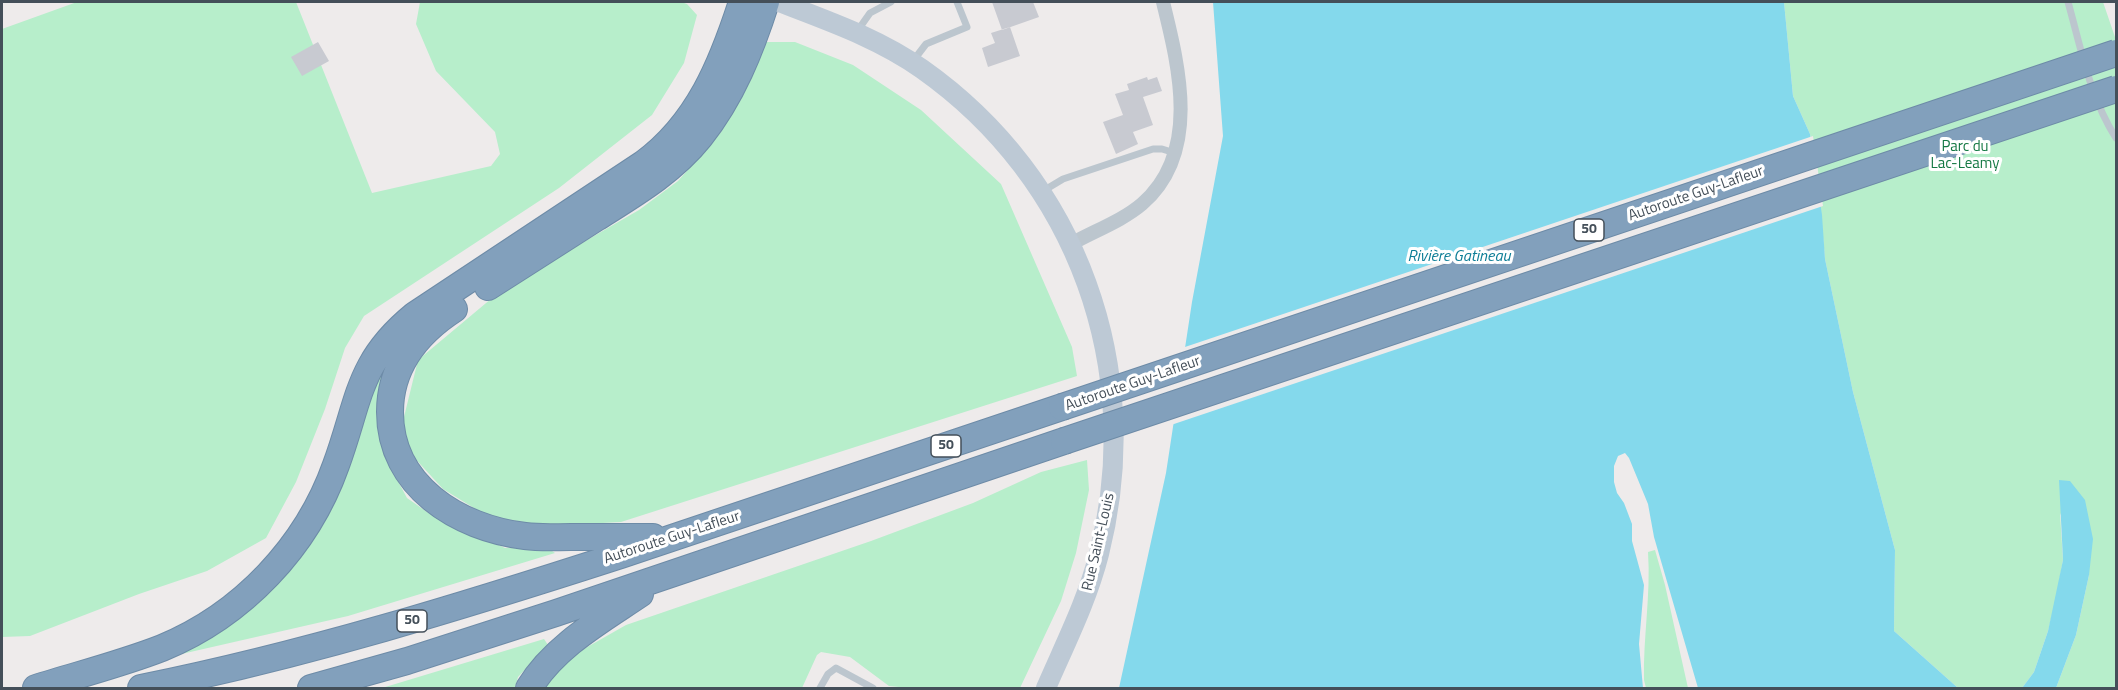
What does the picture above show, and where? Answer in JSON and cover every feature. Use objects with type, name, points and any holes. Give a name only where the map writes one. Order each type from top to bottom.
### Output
[{"type":"highway","points":[[36,688],[143,655],[176,642],[222,614],[257,586],[294,544],[320,502],[335,469],[362,382],[383,345],[425,308],[643,164],[669,141],[691,115],[708,89],[723,57],[742,2]]},
{"type":"highway","points":[[678,536],[528,537],[488,528],[459,516],[426,496],[401,462],[395,447],[390,422],[392,387],[398,368],[407,353],[435,322],[640,190],[683,156],[710,124],[731,89],[750,48],[766,2]]},
{"type":"highway","name":"Autoroute Guy-Lafleur","points":[[141,688],[258,663],[387,628],[545,580],[2116,53]]},
{"type":"highway","name":"Autoroute Guy-Lafleur","points":[[311,688],[439,651],[669,575],[2116,88]]},
{"type":"highway","points":[[530,688],[543,669],[573,641],[669,575]]},
{"type":"main road","name":"Rue Saint-Louis","points":[[779,2],[857,33],[912,63],[947,88],[987,125],[1016,157],[1041,192],[1071,244],[1089,289],[1106,348],[1112,389],[1113,460],[1108,510],[1093,577],[1078,618],[1046,688]]},
{"type":"street","points":[[1071,244],[1127,214],[1144,202],[1162,181],[1175,153],[1180,121],[1180,90],[1173,42],[1163,2]]},
{"type":"lane","points":[[857,33],[870,13],[891,2]]},
{"type":"lane","points":[[912,63],[926,44],[967,27],[957,2]]},
{"type":"lane","points":[[2068,2],[2095,93],[2116,138]]},
{"type":"lane","points":[[1041,192],[1063,179],[1153,149],[1175,153]]},
{"type":"lane","points":[[820,688],[828,674],[836,668],[873,688]]},
{"type":"green space","points":[[77,2],[296,2],[372,193],[491,166],[500,154],[495,132],[436,71],[416,24],[420,2],[681,2],[687,4],[697,15],[684,63],[652,115],[559,188],[364,316],[345,348],[325,409],[296,482],[266,538],[207,571],[139,594],[30,636],[2,637],[2,29]]},
{"type":"green space","name":"Parc du Lac-Leamy","points":[[1784,2],[2103,2],[2116,40],[2116,688],[2056,688],[2076,635],[2089,575],[2060,513],[2063,560],[2056,599],[2034,672],[2022,688],[1958,688],[1894,631],[1895,550],[1853,392],[1825,259],[1810,134],[1793,96]]},
{"type":"green space","points":[[765,42],[795,42],[853,65],[921,110],[1001,184],[1072,347],[1077,376],[621,522],[547,526],[487,516],[443,489],[410,453],[403,421],[418,360],[504,288],[639,210],[678,181],[721,132],[754,55]]},
{"type":"green space","points":[[403,332],[382,412],[385,457],[407,498],[427,512],[505,548],[543,545],[555,553],[348,616],[164,658],[313,537],[381,354]]},
{"type":"green space","points":[[1087,460],[1089,490],[1076,553],[1061,601],[1020,688],[889,686],[850,657],[821,652],[817,655],[802,688],[544,688],[568,658],[626,625],[871,541],[973,503],[1041,472]]},
{"type":"green space","points":[[1655,550],[1688,688],[1646,688],[1644,680],[1648,552]]},
{"type":"green space","points":[[544,639],[548,645],[518,677],[515,688],[382,688]]},
{"type":"water","name":"Rivière Gatineau","points":[[1213,2],[1784,2],[1793,96],[1810,134],[1822,215],[1825,259],[1853,392],[1895,550],[1894,631],[1958,688],[1698,688],[1654,537],[1648,504],[1625,453],[1618,456],[1614,466],[1614,482],[1632,524],[1632,541],[1644,585],[1639,644],[1643,688],[1119,688],[1166,473],[1192,302],[1223,136]]},
{"type":"water","points":[[2059,480],[2070,481],[2085,500],[2093,539],[2089,575],[2076,635],[2056,688],[2022,688],[2034,672],[2048,631],[2063,560]]},
{"type":"pier","points":[[1813,136],[1823,206],[1171,425],[1182,348]]},
{"type":"building","points":[[992,2],[1033,2],[1039,17],[1002,30]]},
{"type":"building","points":[[1010,27],[1020,56],[988,67],[982,48],[995,43],[991,33]]},
{"type":"building","points":[[318,42],[329,61],[302,76],[291,57]]},
{"type":"building","points":[[1147,77],[1148,80],[1157,77],[1162,91],[1143,97],[1153,125],[1133,132],[1138,144],[1116,154],[1103,122],[1123,115],[1115,94],[1129,90],[1127,84]]}]
